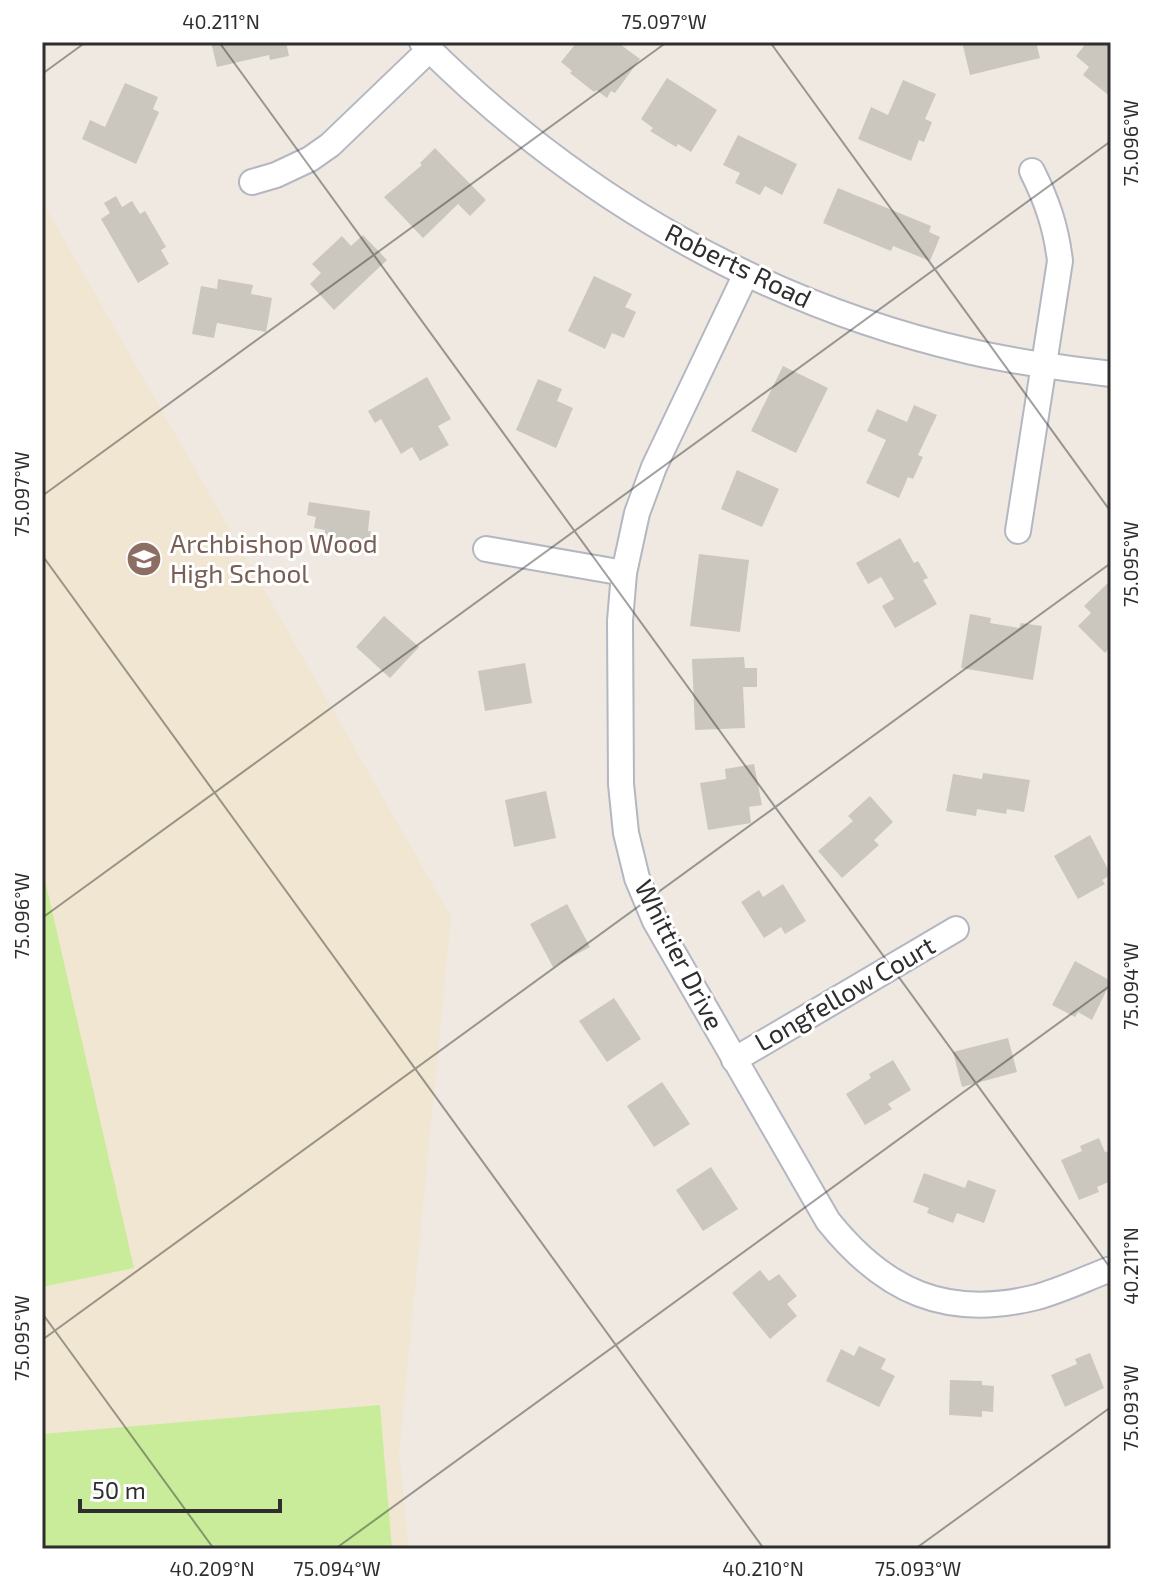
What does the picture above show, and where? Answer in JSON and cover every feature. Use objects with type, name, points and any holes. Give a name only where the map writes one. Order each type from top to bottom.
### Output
[{"type":"street","points":[[252,182],[310,159],[330,145],[425,46]]},
{"type":"street","name":"Roberts Road","points":[[425,46],[528,140],[575,174],[646,221],[746,274],[901,334],[968,351],[1111,374]]},
{"type":"street","points":[[1018,531],[1060,261],[1048,202],[1032,171]]},
{"type":"street","name":"Whittier Drive","points":[[746,274],[654,467],[637,513],[624,573],[620,621],[621,784],[626,833],[637,878],[655,921],[734,1060],[828,1221],[852,1251],[894,1283],[914,1292],[951,1303],[976,1305],[1002,1304],[1039,1296],[1111,1269]]},
{"type":"street","points":[[486,549],[624,573]]},
{"type":"street","name":"Longfellow Court","points":[[734,1060],[956,929]]},
{"type":"shaded area","name":"Archbishop Wood High School","points":[[42,201],[451,917],[399,1453],[409,1549],[42,1549]]},
{"type":"green space","points":[[42,867],[134,1268],[42,1287]]},
{"type":"green space","points":[[380,1405],[392,1549],[42,1549],[42,1434]]},
{"type":"building","points":[[211,42],[286,42],[289,56],[270,60],[269,55],[217,67]]},
{"type":"building","points":[[577,42],[617,42],[640,59],[615,93],[611,91],[607,98],[596,90],[594,92],[561,62]]},
{"type":"building","points":[[962,42],[1036,42],[1040,58],[970,75]]},
{"type":"building","points":[[1087,42],[1111,42],[1111,97],[1083,75],[1089,67],[1076,56]]},
{"type":"building","points":[[667,78],[717,110],[691,152],[650,131],[653,128],[641,119]]},
{"type":"building","points":[[903,80],[936,94],[925,119],[932,122],[924,142],[919,140],[911,161],[858,139],[871,107],[888,115]]},
{"type":"building","points":[[125,83],[158,97],[153,109],[159,112],[136,164],[82,139],[90,120],[105,127]]},
{"type":"building","points":[[738,135],[797,164],[782,195],[765,186],[760,195],[735,183],[740,173],[723,165]]},
{"type":"building","points":[[435,148],[486,200],[470,216],[458,204],[423,238],[384,197],[422,165],[420,163]]},
{"type":"building","points":[[838,188],[931,226],[929,232],[940,237],[930,261],[893,246],[891,251],[823,223]]},
{"type":"building","points":[[116,196],[122,207],[132,201],[140,214],[145,211],[166,247],[161,250],[169,264],[138,283],[101,219],[110,213],[104,203]]},
{"type":"building","points":[[363,235],[387,260],[334,310],[310,284],[321,273],[312,264],[342,236],[351,246]]},
{"type":"building","points":[[594,276],[632,294],[625,307],[636,312],[624,338],[612,333],[605,349],[568,331]]},
{"type":"building","points":[[218,279],[253,285],[251,294],[272,298],[266,332],[217,323],[214,338],[192,334],[201,286],[217,289]]},
{"type":"building","points":[[783,366],[828,388],[796,453],[751,431]]},
{"type":"building","points":[[427,377],[451,419],[438,426],[449,445],[420,461],[412,447],[401,454],[381,419],[375,423],[368,411]]},
{"type":"building","points":[[538,379],[562,389],[557,401],[573,408],[556,448],[516,430]]},
{"type":"building","points":[[914,405],[937,415],[918,455],[923,457],[913,479],[908,477],[899,498],[866,483],[886,440],[867,431],[877,409],[907,422]]},
{"type":"building","points":[[737,470],[779,489],[762,527],[721,509]]},
{"type":"building","points":[[309,502],[370,511],[368,531],[372,532],[368,555],[322,548],[325,530],[314,528],[316,517],[307,515]]},
{"type":"building","points":[[900,538],[914,563],[918,561],[928,578],[923,580],[937,604],[895,628],[882,606],[894,599],[881,577],[868,584],[856,563]]},
{"type":"building","points":[[699,554],[749,560],[740,632],[690,626]]},
{"type":"building","points":[[1111,580],[1111,646],[1105,653],[1078,626],[1091,613],[1084,606]]},
{"type":"building","points":[[970,614],[991,618],[990,623],[1019,628],[1021,623],[1042,626],[1033,680],[961,668]]},
{"type":"building","points":[[384,616],[419,647],[390,678],[356,647]]},
{"type":"building","points":[[744,657],[745,668],[757,668],[757,687],[743,687],[745,728],[695,730],[692,659]]},
{"type":"building","points":[[525,663],[532,703],[485,711],[478,671]]},
{"type":"building","points":[[754,764],[762,805],[749,807],[751,823],[708,830],[700,783],[726,779],[725,769]]},
{"type":"building","points":[[983,773],[1030,780],[1024,812],[1007,809],[1006,814],[977,809],[976,816],[946,811],[953,774],[982,779]]},
{"type":"building","points":[[546,791],[556,838],[514,847],[505,800]]},
{"type":"building","points":[[870,796],[893,822],[874,840],[879,845],[842,878],[818,851],[853,821],[848,816]]},
{"type":"building","points":[[1090,835],[1111,875],[1102,880],[1105,884],[1078,899],[1054,856]]},
{"type":"building","points":[[783,884],[806,921],[785,934],[781,927],[764,938],[741,902],[759,890],[763,897]]},
{"type":"building","points":[[567,904],[590,947],[553,967],[530,924]]},
{"type":"building","points":[[1075,961],[1111,981],[1092,1020],[1078,1012],[1075,1017],[1052,1005]]},
{"type":"building","points":[[614,998],[641,1039],[607,1062],[579,1021]]},
{"type":"building","points":[[1008,1038],[1017,1072],[962,1087],[953,1052]]},
{"type":"building","points":[[893,1060],[911,1090],[888,1104],[892,1109],[865,1125],[846,1094],[871,1078],[869,1074]]},
{"type":"building","points":[[662,1082],[690,1124],[654,1147],[627,1106]]},
{"type":"building","points":[[1099,1138],[1105,1152],[1111,1151],[1111,1181],[1097,1187],[1099,1192],[1079,1200],[1061,1160],[1082,1151],[1080,1146]]},
{"type":"building","points":[[711,1167],[738,1209],[703,1231],[676,1190]]},
{"type":"building","points":[[924,1173],[965,1188],[968,1180],[996,1190],[984,1223],[957,1213],[953,1223],[927,1213],[929,1208],[913,1202]]},
{"type":"building","points":[[760,1270],[769,1281],[779,1274],[797,1296],[787,1304],[797,1316],[770,1339],[732,1293]]},
{"type":"building","points":[[859,1346],[886,1359],[881,1369],[895,1376],[879,1407],[826,1381],[841,1349],[854,1356]]},
{"type":"building","points":[[1090,1353],[1104,1388],[1065,1407],[1051,1375],[1077,1364],[1075,1359]]},
{"type":"building","points":[[950,1380],[982,1381],[982,1385],[994,1386],[993,1412],[982,1411],[982,1417],[949,1415]]},
{"type":"place","name":"Archbishop Wood High School","points":[[144,559]]}]
